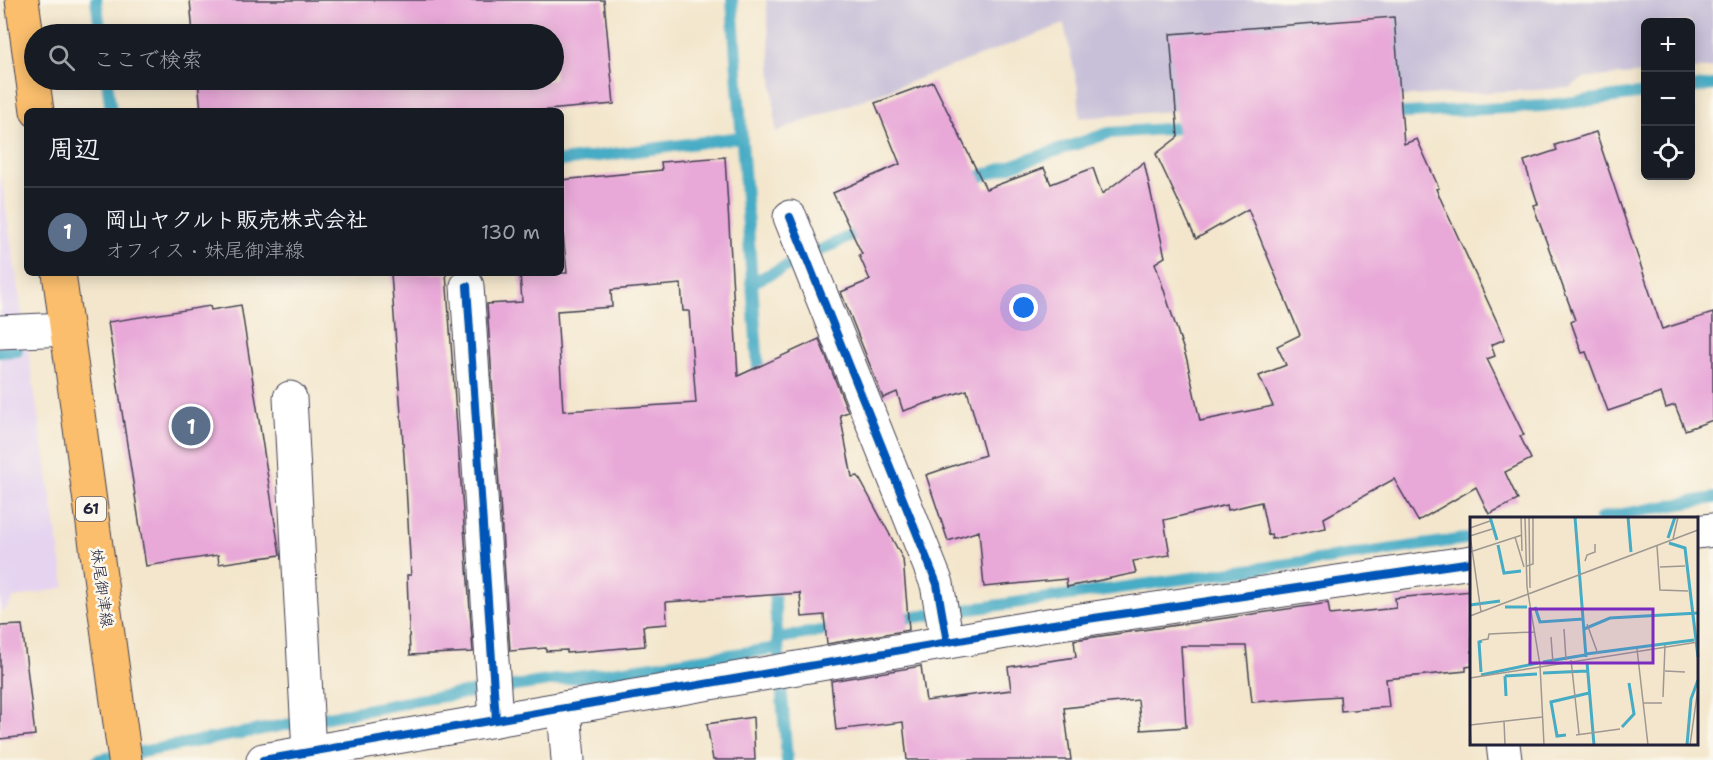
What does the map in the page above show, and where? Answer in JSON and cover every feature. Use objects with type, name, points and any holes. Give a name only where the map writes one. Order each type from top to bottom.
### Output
[{"type":"main road","points":[[22,0],[25,24]]},
{"type":"main road","points":[[34,90],[37,108]]},
{"type":"main road","name":"妹尾御津線","points":[[59,276],[124,753]]},
{"type":"street","points":[[790,217],[937,584],[944,624]]},
{"type":"street","points":[[467,286],[495,696]]},
{"type":"street","points":[[0,332],[66,329]]},
{"type":"street","points":[[290,398],[307,728]]},
{"type":"street","points":[[1698,532],[1713,530]]},
{"type":"street","points":[[263,760],[307,728],[495,696],[564,708],[783,671],[944,624],[1470,562]]},
{"type":"street","points":[[564,708],[568,760]]},
{"type":"street","points":[[1503,745],[1505,760]]},
{"type":"shaded area","points":[[766,0],[1713,0],[1713,68],[1695,69],[1695,18],[1641,18],[1641,73],[1584,78],[1569,88],[1292,102],[1080,118],[1078,88],[1064,24],[776,132]]},
{"type":"shaded area","points":[[0,171],[65,587],[14,598],[5,610],[0,611]]},
{"type":"building","points":[[190,0],[604,0],[614,104],[564,108],[201,108],[199,90],[564,90],[564,24],[192,24]]},
{"type":"building","points":[[1394,17],[1404,144],[1417,139],[1439,188],[1436,189],[1505,339],[1491,345],[1495,356],[1487,359],[1524,435],[1520,436],[1531,459],[1505,472],[1518,500],[1489,514],[1476,487],[1418,521],[1394,479],[1324,518],[1326,528],[1272,539],[1271,534],[1268,535],[1261,502],[1228,510],[1227,505],[1164,520],[1170,555],[1133,561],[1136,573],[1067,587],[1066,579],[984,587],[979,531],[948,541],[926,475],[985,455],[967,390],[903,411],[897,392],[883,398],[841,292],[870,280],[859,255],[862,254],[833,193],[900,164],[875,103],[933,82],[986,189],[1044,168],[1051,184],[1093,168],[1102,194],[1144,162],[1165,257],[1155,263],[1187,360],[1200,421],[1273,406],[1259,376],[1286,365],[1277,346],[1300,335],[1248,209],[1196,239],[1156,154],[1178,137],[1170,34]]},
{"type":"building","points":[[1596,132],[1662,329],[1713,313],[1713,420],[1685,430],[1675,405],[1666,408],[1661,393],[1608,411],[1586,352],[1582,353],[1571,322],[1575,320],[1533,205],[1538,204],[1524,161],[1557,150],[1555,145]]},
{"type":"building","points":[[725,157],[738,376],[819,339],[848,412],[840,415],[852,477],[858,476],[903,559],[909,630],[827,644],[824,615],[802,617],[800,593],[666,602],[667,624],[643,626],[645,646],[567,653],[567,650],[546,651],[546,648],[510,651],[487,304],[522,302],[520,276],[564,276],[564,273],[567,273],[564,244],[564,180],[662,170],[661,162]],"holes":[[[681,284],[683,311],[689,311],[696,403],[563,411],[557,311],[612,307],[611,290]]]},
{"type":"building","points":[[391,276],[446,276],[473,652],[410,655],[407,575],[411,575]]},
{"type":"building","points":[[241,305],[280,555],[219,564],[218,555],[146,566],[108,322],[210,306],[211,310]]},
{"type":"building","points":[[1470,591],[1470,666],[1466,667],[1466,671],[1386,679],[1389,707],[1341,711],[1340,696],[1252,702],[1246,646],[1181,646],[1186,727],[1141,730],[1138,700],[1064,708],[1071,760],[907,760],[903,722],[836,730],[831,681],[921,666],[926,701],[1011,690],[1008,667],[1076,657],[1074,640],[1328,603],[1330,615],[1396,608],[1395,598]]},
{"type":"building","points":[[22,625],[35,735],[0,739],[0,626]]},
{"type":"building","points":[[753,717],[755,760],[713,760],[707,724]]},
{"type":"waterway","points":[[96,0],[100,24]]},
{"type":"waterway","points":[[732,0],[759,382]]},
{"type":"waterway","points":[[1695,87],[1713,85]]},
{"type":"waterway","points":[[108,90],[111,108]]},
{"type":"waterway","points":[[1387,114],[1542,106],[1641,94]]},
{"type":"waterway","points":[[966,181],[1109,133],[1193,127]]},
{"type":"waterway","points":[[564,161],[741,137]]},
{"type":"waterway","points":[[751,283],[867,228]]},
{"type":"waterway","points":[[0,352],[17,351]]},
{"type":"waterway","points":[[1607,517],[1713,498]]},
{"type":"waterway","points":[[894,620],[1470,538]]},
{"type":"waterway","points":[[773,579],[787,760]]},
{"type":"waterway","points":[[778,638],[841,628]]},
{"type":"waterway","points":[[98,760],[424,699],[778,648]]},
{"type":"cycle path","points":[[790,217],[937,584],[947,642]]},
{"type":"cycle path","points":[[467,286],[496,720]]},
{"type":"cycle path","points":[[263,760],[1047,625],[1470,562]]},
{"type":"place","name":"岡山ヤクルト販売株式会社","points":[[191,426]]}]
